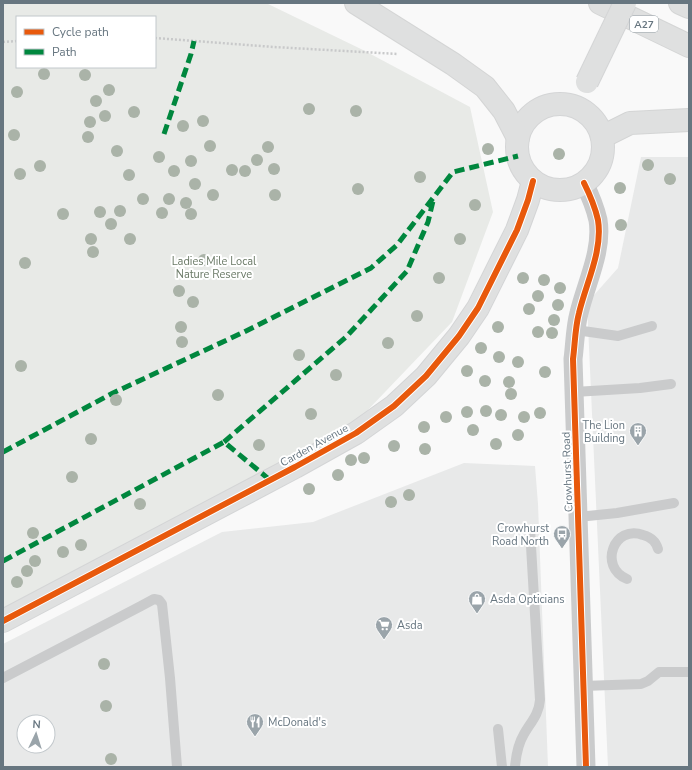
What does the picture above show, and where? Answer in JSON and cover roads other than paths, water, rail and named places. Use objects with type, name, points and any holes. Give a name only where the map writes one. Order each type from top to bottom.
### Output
[{"type":"main road","points":[[356,3],[453,64],[485,87],[504,111],[518,138]]},
{"type":"main road","name":"A27","points":[[600,3],[689,46]]},
{"type":"main road","points":[[572,105],[587,82],[625,3]]},
{"type":"main road","points":[[680,3],[689,7]]},
{"type":"main road","points":[[558,104],[572,105],[592,117],[598,126],[604,149],[601,161],[595,172],[584,183],[574,188],[560,190],[546,188],[533,181],[523,170],[518,156],[518,138],[523,125],[532,114],[544,107],[558,104]]},
{"type":"main road","points":[[602,137],[630,123],[689,120]]},
{"type":"main road","name":"Carden Avenue","points":[[3,620],[309,459],[356,433],[394,406],[426,376],[459,336],[478,308],[516,230],[528,200],[533,181]]},
{"type":"street","name":"Crowhurst Road","points":[[584,183],[595,208],[599,235],[597,252],[582,300],[576,330],[573,359],[586,767]]},
{"type":"lane","points":[[576,330],[618,336],[652,326]]},
{"type":"lane","points":[[574,392],[640,388],[671,384]]},
{"type":"lane","points":[[578,517],[618,513],[674,503]]},
{"type":"lane","points":[[515,767],[518,748],[524,734],[538,712],[540,700],[530,529]]},
{"type":"lane","points":[[627,579],[617,572],[612,561],[612,552],[618,541],[628,534],[640,534],[654,541],[658,550]]},
{"type":"lane","points":[[3,678],[154,599],[159,600],[162,604],[177,767]]},
{"type":"lane","points":[[583,686],[641,684],[648,681],[659,672],[689,672]]},
{"type":"lane","points":[[498,729],[502,767]]},
{"type":"place","name":"The Lion Building","points":[[638,446]]},
{"type":"place","name":"Crowhurst Road North","points":[[562,549]]},
{"type":"place","name":"Asda Opticians","points":[[477,614]]},
{"type":"place","name":"Asda","points":[[384,640]]},
{"type":"place","name":"McDonald's","points":[[255,737]]},
{"type":"park label","name":"Ladies Mile Local Nature Reserve","points":[[214,267]]}]
